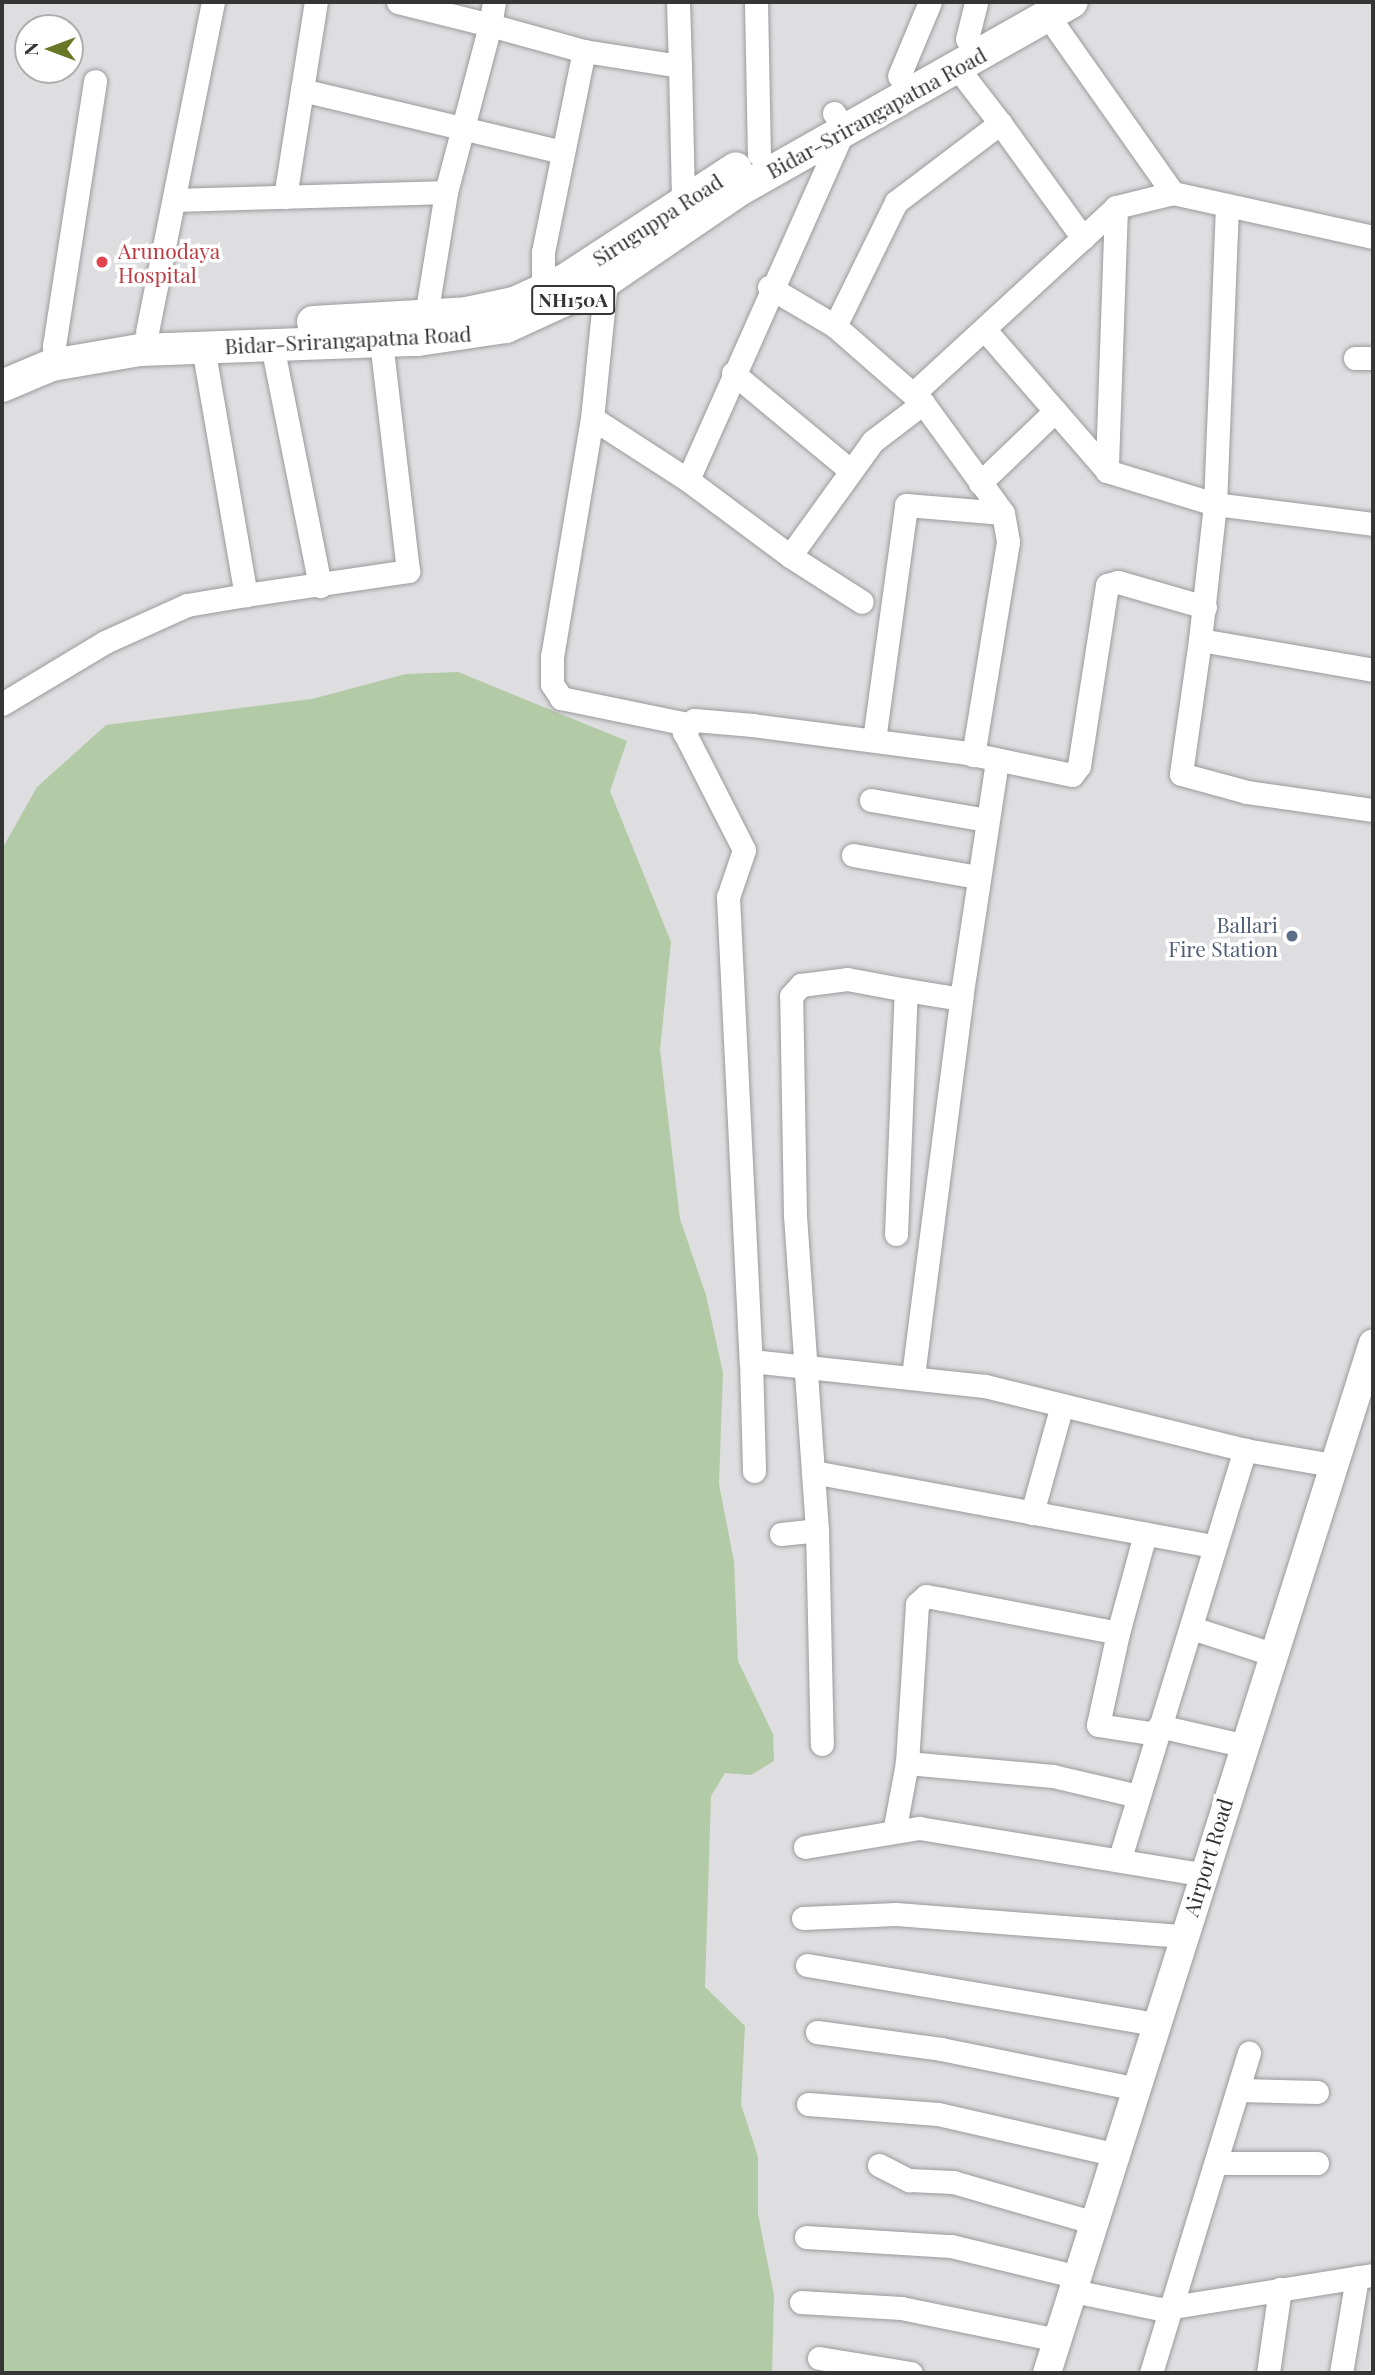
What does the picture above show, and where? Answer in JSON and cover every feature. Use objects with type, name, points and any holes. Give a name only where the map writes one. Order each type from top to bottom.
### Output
[{"type":"highway","name":"Bidar-Srirangapatna Road","points":[[2,386],[55,355],[382,341],[506,327],[606,281],[839,121],[1050,6]]},
{"type":"highway","name":"Siruguppa Road","points":[[2,366],[147,332],[426,316],[514,303],[543,290],[760,154],[839,121],[899,76],[962,52]]},
{"type":"main road","name":"Airport Road","points":[[1047,2373],[1137,2089],[1201,1874],[1373,1343]]},
{"type":"street","points":[[147,332],[176,200],[213,2]]},
{"type":"street","points":[[285,197],[316,2]]},
{"type":"street","points":[[398,2],[584,51],[680,66]]},
{"type":"street","points":[[426,316],[446,192],[460,128],[494,2]]},
{"type":"street","points":[[678,2],[683,201]]},
{"type":"street","points":[[756,2],[760,154]]},
{"type":"street","points":[[899,76],[930,2]]},
{"type":"street","points":[[976,2],[962,52],[1000,123],[1083,238]]},
{"type":"street","points":[[1050,6],[1173,193]]},
{"type":"street","points":[[543,290],[562,152],[584,51]]},
{"type":"street","points":[[55,355],[95,81]]},
{"type":"street","points":[[302,90],[562,152]]},
{"type":"street","points":[[688,480],[839,121]]},
{"type":"street","points":[[835,326],[896,202],[1000,123]]},
{"type":"street","points":[[176,200],[446,192]]},
{"type":"street","points":[[790,555],[873,441],[985,330],[1116,207],[1173,193],[1373,237]]},
{"type":"street","points":[[1227,206],[1215,504],[1205,607],[1181,774],[1247,792],[1373,810]]},
{"type":"street","points":[[1107,471],[1116,207]]},
{"type":"street","points":[[606,281],[592,418],[552,684],[561,698],[688,724],[874,740],[973,755],[1062,776],[1079,766],[1107,584],[1118,582],[1205,607]]},
{"type":"street","points":[[769,287],[835,326],[919,397],[1003,513],[1009,542],[973,755]]},
{"type":"street","points":[[985,330],[1107,471],[1215,504],[1373,524]]},
{"type":"street","points":[[2,704],[105,642],[187,605],[408,571],[382,341]]},
{"type":"street","points":[[272,345],[320,586]]},
{"type":"street","points":[[203,347],[246,595]]},
{"type":"street","points":[[733,373],[851,471]]},
{"type":"street","points":[[980,483],[1055,411]]},
{"type":"street","points":[[592,418],[688,480],[790,555],[862,602]]},
{"type":"street","points":[[874,740],[906,505],[1003,513]]},
{"type":"street","points":[[1200,640],[1373,670]]},
{"type":"street","points":[[688,724],[686,742],[744,850],[728,897],[754,1471]]},
{"type":"street","points":[[914,1376],[961,999],[997,760]]},
{"type":"street","points":[[871,800],[987,820]]},
{"type":"street","points":[[853,855],[978,877]]},
{"type":"street","points":[[822,1744],[817,1531],[795,1215],[791,996],[801,985],[847,979],[961,999]]},
{"type":"street","points":[[896,1234],[906,990]]},
{"type":"street","points":[[751,1361],[914,1376],[1062,1405],[1245,1450],[1332,1465]]},
{"type":"street","points":[[1032,1513],[1062,1405]]},
{"type":"street","points":[[1119,1858],[1192,1628],[1213,1546],[1245,1450]]},
{"type":"street","points":[[813,1472],[1213,1546]]},
{"type":"street","points":[[781,1534],[817,1531]]},
{"type":"street","points":[[1145,1534],[1118,1633],[1098,1725],[1158,1730],[1242,1745]]},
{"type":"street","points":[[895,1827],[907,1763],[917,1604],[926,1596],[1118,1633]]},
{"type":"street","points":[[1192,1628],[1272,1654]]},
{"type":"street","points":[[907,1763],[1053,1776],[1138,1796]]},
{"type":"street","points":[[805,1847],[895,1827],[1119,1858],[1201,1874]]},
{"type":"street","points":[[803,1918],[896,1914],[1183,1936]]},
{"type":"street","points":[[807,1965],[1156,2024]]},
{"type":"street","points":[[817,2032],[941,2049],[1137,2089]]},
{"type":"street","points":[[1151,2373],[1168,2307],[1240,2090],[1249,2053]]},
{"type":"street","points":[[1240,2090],[1317,2092]]},
{"type":"street","points":[[808,2104],[938,2114],[1116,2155]]},
{"type":"street","points":[[1216,2163],[1317,2163]]},
{"type":"street","points":[[879,2165],[909,2180],[953,2182],[1095,2223]]},
{"type":"street","points":[[806,2237],[951,2246],[1076,2284],[1168,2307],[1365,2276],[1341,2373]]},
{"type":"street","points":[[1268,2373],[1280,2289]]},
{"type":"street","points":[[802,2302],[901,2308],[1058,2340]]},
{"type":"street","points":[[819,2358],[911,2373]]},
{"type":"green space","points":[[458,672],[627,741],[610,791],[671,942],[660,1050],[680,1219],[706,1295],[723,1373],[719,1484],[734,1562],[738,1661],[773,1734],[774,1761],[751,1775],[725,1773],[711,1796],[705,1987],[745,2026],[741,2104],[758,2157],[758,2214],[774,2295],[772,2373],[2,2373],[2,849],[37,787],[106,725],[312,699],[406,674]]},
{"type":"place","name":"Arunodaya Hospital","points":[[102,262]]},
{"type":"place","name":"Ballari Fire Station","points":[[1292,936]]}]
